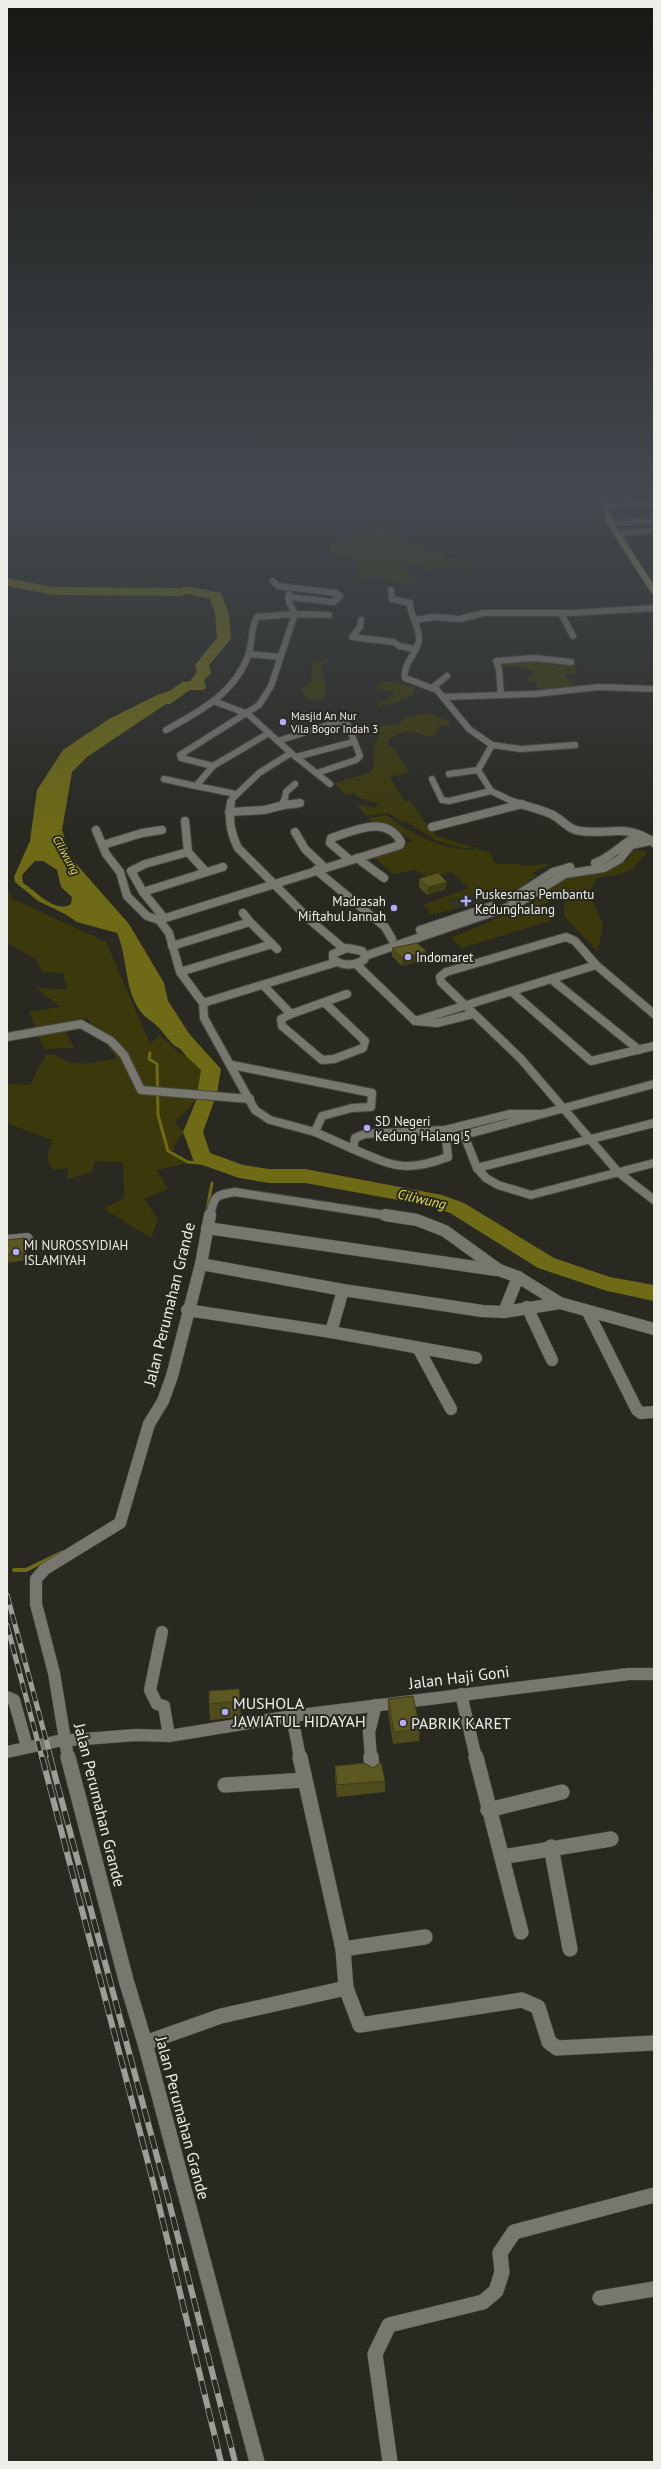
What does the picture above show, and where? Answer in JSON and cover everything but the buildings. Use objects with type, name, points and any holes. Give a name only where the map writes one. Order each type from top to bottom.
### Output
[{"type":"street","points":[[213,766],[180,755],[248,714],[265,697],[294,614],[291,604]]},
{"type":"street","points":[[410,604],[419,639],[404,671],[405,678],[432,688],[444,697],[448,705],[469,729],[492,745],[521,749],[575,745]]},
{"type":"street","points":[[414,620],[438,617],[460,619],[484,613],[561,613],[654,608]]},
{"type":"street","points":[[561,613],[565,623],[571,628],[573,636]]},
{"type":"street","points":[[166,730],[216,702],[231,687],[249,654],[257,618],[294,614],[329,615]]},
{"type":"street","points":[[361,620],[360,626],[352,637],[394,642],[399,646],[414,649]]},
{"type":"street","points":[[249,654],[280,657]]},
{"type":"street","points":[[501,695],[499,669],[496,661],[534,658],[571,662]]},
{"type":"street","points":[[432,688],[447,676]]},
{"type":"street","points":[[444,697],[501,695],[599,687],[654,688]]},
{"type":"street","points":[[216,702],[248,714],[294,755],[330,784]]},
{"type":"street","points":[[278,741],[337,722],[348,725],[353,742],[360,756],[356,760],[317,773]]},
{"type":"street","points":[[196,786],[213,766],[269,733]]},
{"type":"street","points":[[342,948],[310,920],[234,842],[229,812],[236,794],[259,773],[294,755],[353,742]]},
{"type":"street","points":[[478,770],[480,764],[491,751],[492,745]]},
{"type":"street","points":[[450,774],[478,770]]},
{"type":"street","points":[[478,770],[491,791],[553,815],[576,831],[621,830],[646,835],[653,839]]},
{"type":"street","points":[[164,779],[236,794]]},
{"type":"street","points":[[432,779],[442,800],[449,801],[491,791]]},
{"type":"street","points":[[284,805],[286,792],[295,784]]},
{"type":"street","points":[[229,812],[266,810],[284,805],[300,803]]},
{"type":"street","points":[[432,827],[522,804]]},
{"type":"street","points":[[185,821],[188,852],[206,872]]},
{"type":"street","points":[[96,830],[106,854],[120,872],[127,896],[147,916],[162,919],[324,867],[353,859],[400,845],[401,842],[398,835],[381,825],[374,824],[331,838],[330,843],[353,859],[384,878]]},
{"type":"street","points":[[103,845],[142,833],[162,830]]},
{"type":"street","points":[[294,832],[305,849],[324,867]]},
{"type":"street","points":[[364,954],[512,899],[549,874],[560,869],[606,860],[615,853],[620,844],[646,835]]},
{"type":"street","points":[[316,870],[385,927],[394,942],[402,948],[410,948],[514,909],[517,904],[565,874],[604,868],[614,864],[631,845],[653,839]]},
{"type":"street","points":[[188,852],[132,869],[131,871],[143,892],[162,919],[169,933],[180,972],[203,1003],[204,1018],[232,1065],[256,1110],[265,1118],[315,1132],[395,1167],[424,1167],[448,1157],[445,1130]]},
{"type":"street","points":[[615,853],[624,853]]},
{"type":"street","points":[[143,892],[223,867]]},
{"type":"street","points":[[180,972],[274,946],[242,913]]},
{"type":"street","points":[[172,946],[250,922]]},
{"type":"street","points":[[654,1014],[596,965],[574,942],[566,937],[446,972],[440,977],[440,982],[521,1059],[618,1172],[654,1200]]},
{"type":"street","points":[[203,1003],[337,962],[348,965],[357,965],[364,960],[364,954],[357,948],[342,948],[333,954],[337,962]]},
{"type":"street","points":[[357,965],[415,1021],[423,1024],[433,1024],[473,1014]]},
{"type":"street","points":[[415,1021],[596,965]]},
{"type":"street","points":[[551,979],[639,1050]]},
{"type":"street","points":[[263,985],[291,1014]]},
{"type":"street","points":[[512,992],[591,1061],[654,1046]]},
{"type":"street","points":[[325,1003],[365,1042],[363,1048],[334,1059],[322,1060],[282,1026],[282,1019],[291,1014],[347,994]]},
{"type":"street","points":[[7,1037],[81,1024],[111,1041],[124,1055],[141,1090],[250,1099]]},
{"type":"street","points":[[232,1065],[372,1093],[372,1107],[352,1108],[322,1116],[315,1132]]},
{"type":"street","points":[[654,1084],[464,1135],[477,1168],[486,1178],[498,1186],[535,1195],[654,1163]]},
{"type":"street","points":[[353,1149],[355,1138],[359,1135],[445,1130],[510,1114],[538,1114]]},
{"type":"street","points":[[477,1168],[654,1123]]},
{"type":"street","name":"Jalan Perumahan Grande","points":[[257,2462],[145,2043],[126,1980],[64,1741],[54,1673],[36,1604],[36,1579],[45,1569],[120,1523],[149,1424],[163,1401],[172,1376],[201,1264],[213,1200],[218,1194],[236,1192],[417,1220],[445,1231],[499,1270]]},
{"type":"street","points":[[207,1228],[499,1270],[518,1277],[560,1304],[654,1330]]},
{"type":"street","points":[[7,1241],[26,1239]]},
{"type":"street","points":[[201,1264],[342,1290],[482,1311],[504,1312],[527,1307],[560,1304]]},
{"type":"street","points":[[504,1312],[518,1277]]},
{"type":"street","points":[[331,1332],[342,1290]]},
{"type":"street","points":[[527,1307],[552,1360]]},
{"type":"street","points":[[188,1310],[331,1332],[476,1358]]},
{"type":"street","points":[[588,1312],[638,1410],[641,1413],[654,1412]]},
{"type":"street","points":[[418,1348],[451,1408]]},
{"type":"street","points":[[162,1632],[150,1690],[157,1704],[164,1706],[169,1736]]},
{"type":"street","name":"Jalan Haji Goni","points":[[7,1752],[27,1746],[64,1741],[136,1734],[169,1736],[292,1716],[461,1694],[629,1674],[654,1674]]},
{"type":"street","points":[[461,1694],[488,1810],[502,1857],[521,1932]]},
{"type":"street","points":[[7,1697],[14,1700],[27,1746]]},
{"type":"street","points":[[372,1771],[369,1732],[375,1716],[376,1705]]},
{"type":"street","points":[[292,1716],[304,1780],[343,1949],[346,1988],[360,2025],[522,2000],[538,2007],[549,2042],[557,2048],[654,2043]]},
{"type":"street","points":[[225,1785],[304,1780]]},
{"type":"street","points":[[488,1810],[562,1792]]},
{"type":"street","points":[[502,1857],[551,1847],[610,1839]]},
{"type":"street","points":[[551,1847],[570,1949]]},
{"type":"street","points":[[343,1949],[425,1937]]},
{"type":"street","points":[[145,2043],[221,2016],[346,1988]]},
{"type":"street","points":[[390,2462],[375,2354],[389,2325],[483,2302],[496,2291],[502,2272],[500,2253],[514,2232],[654,2194]]},
{"type":"street","points":[[600,2298],[654,2289]]},
{"type":"shaded area","points":[[328,660],[330,661],[321,666],[327,694],[321,700],[307,700],[301,690],[311,681],[312,663]]},
{"type":"shaded area","points":[[560,660],[575,663],[577,667],[575,673],[567,674],[564,677],[571,680],[574,687],[542,690],[536,687],[538,683],[526,680],[527,677],[534,675],[531,670],[519,666],[502,667],[497,662]]},
{"type":"shaded area","points":[[390,681],[415,687],[413,695],[392,704],[379,706],[377,704],[388,699],[395,692],[378,689],[376,685],[381,682]]},
{"type":"shaded area","points":[[429,713],[449,721],[449,725],[439,727],[435,736],[404,732],[389,739],[388,745],[395,749],[409,773],[390,777],[404,801],[410,801],[436,836],[479,849],[457,847],[440,842],[407,822],[402,822],[389,813],[366,816],[357,804],[375,808],[379,804],[360,798],[354,793],[345,795],[334,783],[370,772],[374,768],[373,745],[378,740],[380,726],[399,724],[404,718]]},
{"type":"shaded area","points":[[387,815],[403,827],[429,841],[458,849],[486,851],[490,853],[497,864],[520,864],[523,866],[551,864],[533,873],[536,875],[518,888],[501,897],[486,901],[478,894],[448,901],[455,909],[431,915],[427,912],[430,910],[423,905],[469,888],[452,872],[431,878],[415,870],[392,874],[372,855],[413,841],[381,821],[374,823],[368,818]]},
{"type":"shaded area","points":[[634,850],[647,851],[637,864],[627,872],[598,877],[588,892],[603,924],[598,952],[564,916],[565,895],[537,907],[552,920],[462,948],[451,938],[530,904],[554,886],[565,874],[610,867],[627,860]]},
{"type":"shaded area","points":[[7,887],[11,898],[106,942],[150,1044],[160,1035],[178,1052],[209,1069],[204,1085],[197,1098],[183,1115],[176,1120],[176,1125],[184,1132],[174,1145],[175,1150],[168,1152],[188,1163],[157,1170],[168,1189],[144,1199],[158,1219],[151,1238],[104,1209],[124,1198],[123,1162],[95,1161],[93,1172],[67,1179],[68,1168],[54,1170],[47,1160],[52,1140],[7,1123],[7,1084],[30,1085],[46,1054],[75,1063],[93,1063],[117,1058],[87,1018],[62,1025],[74,1048],[44,1049],[29,1011],[60,1007],[36,988],[67,990],[63,973],[42,972],[36,959],[7,943]]},
{"type":"shaded area","name":"Puskesmas Pembantu Kedunghalang","points":[[479,894],[486,901],[455,909],[448,902]]},
{"type":"water","points":[[187,685],[169,702],[87,757],[72,772],[62,830],[70,857],[129,924],[164,983],[168,1001],[197,1046],[193,1052],[181,1049],[170,1042],[157,1026],[141,1012],[132,994],[117,933],[77,922],[65,914],[38,901],[15,882],[14,877],[30,841],[37,790],[63,750],[109,719],[157,695]],"holes":[[[35,861],[43,861],[57,870],[61,887],[72,897],[71,904],[65,906],[52,904],[23,883],[22,875]]]},
{"type":"waterway","points":[[165,701],[187,685],[199,687],[197,679],[204,673],[202,665],[224,639],[222,614],[219,604]]},
{"type":"waterway","name":"Ciliwung","points":[[175,1030],[193,1052],[211,1069],[208,1093],[193,1132],[201,1157],[239,1171],[269,1176],[305,1176],[435,1200],[457,1208],[546,1263],[607,1284],[654,1293]]},
{"type":"waterway","name":"Ciliwung","points":[[150,1053],[149,1059],[157,1064],[158,1115],[168,1151],[188,1162],[220,1165]]},
{"type":"waterway","points":[[207,1210],[212,1183]]},
{"type":"waterway","points":[[14,1570],[26,1570],[63,1552]]},
{"type":"railway","points":[[7,1595],[51,1758]]},
{"type":"railway","points":[[7,1625],[42,1758]]},
{"type":"railway","points":[[42,1757],[157,2197],[221,2462]]},
{"type":"railway","points":[[50,1757],[167,2194],[235,2462]]},
{"type":"place","name":"Masjid An Nur Vila Bogor Indah 3","points":[[283,722]]},
{"type":"place","name":"Puskesmas Pembantu Kedunghalang","points":[[466,901]]},
{"type":"place","name":"Madrasah Miftahul Jannah","points":[[394,908]]},
{"type":"place","name":"Indomaret","points":[[408,957]]},
{"type":"place","name":"SD Negeri Kedung Halang 5","points":[[367,1128]]},
{"type":"place","name":"MI NUROSSYIDIAH ISLAMIYAH","points":[[16,1252]]},
{"type":"place","name":"MUSHOLA JAWIATUL HIDAYAH","points":[[225,1712]]},
{"type":"place","name":"PABRIK KARET","points":[[403,1723]]}]
